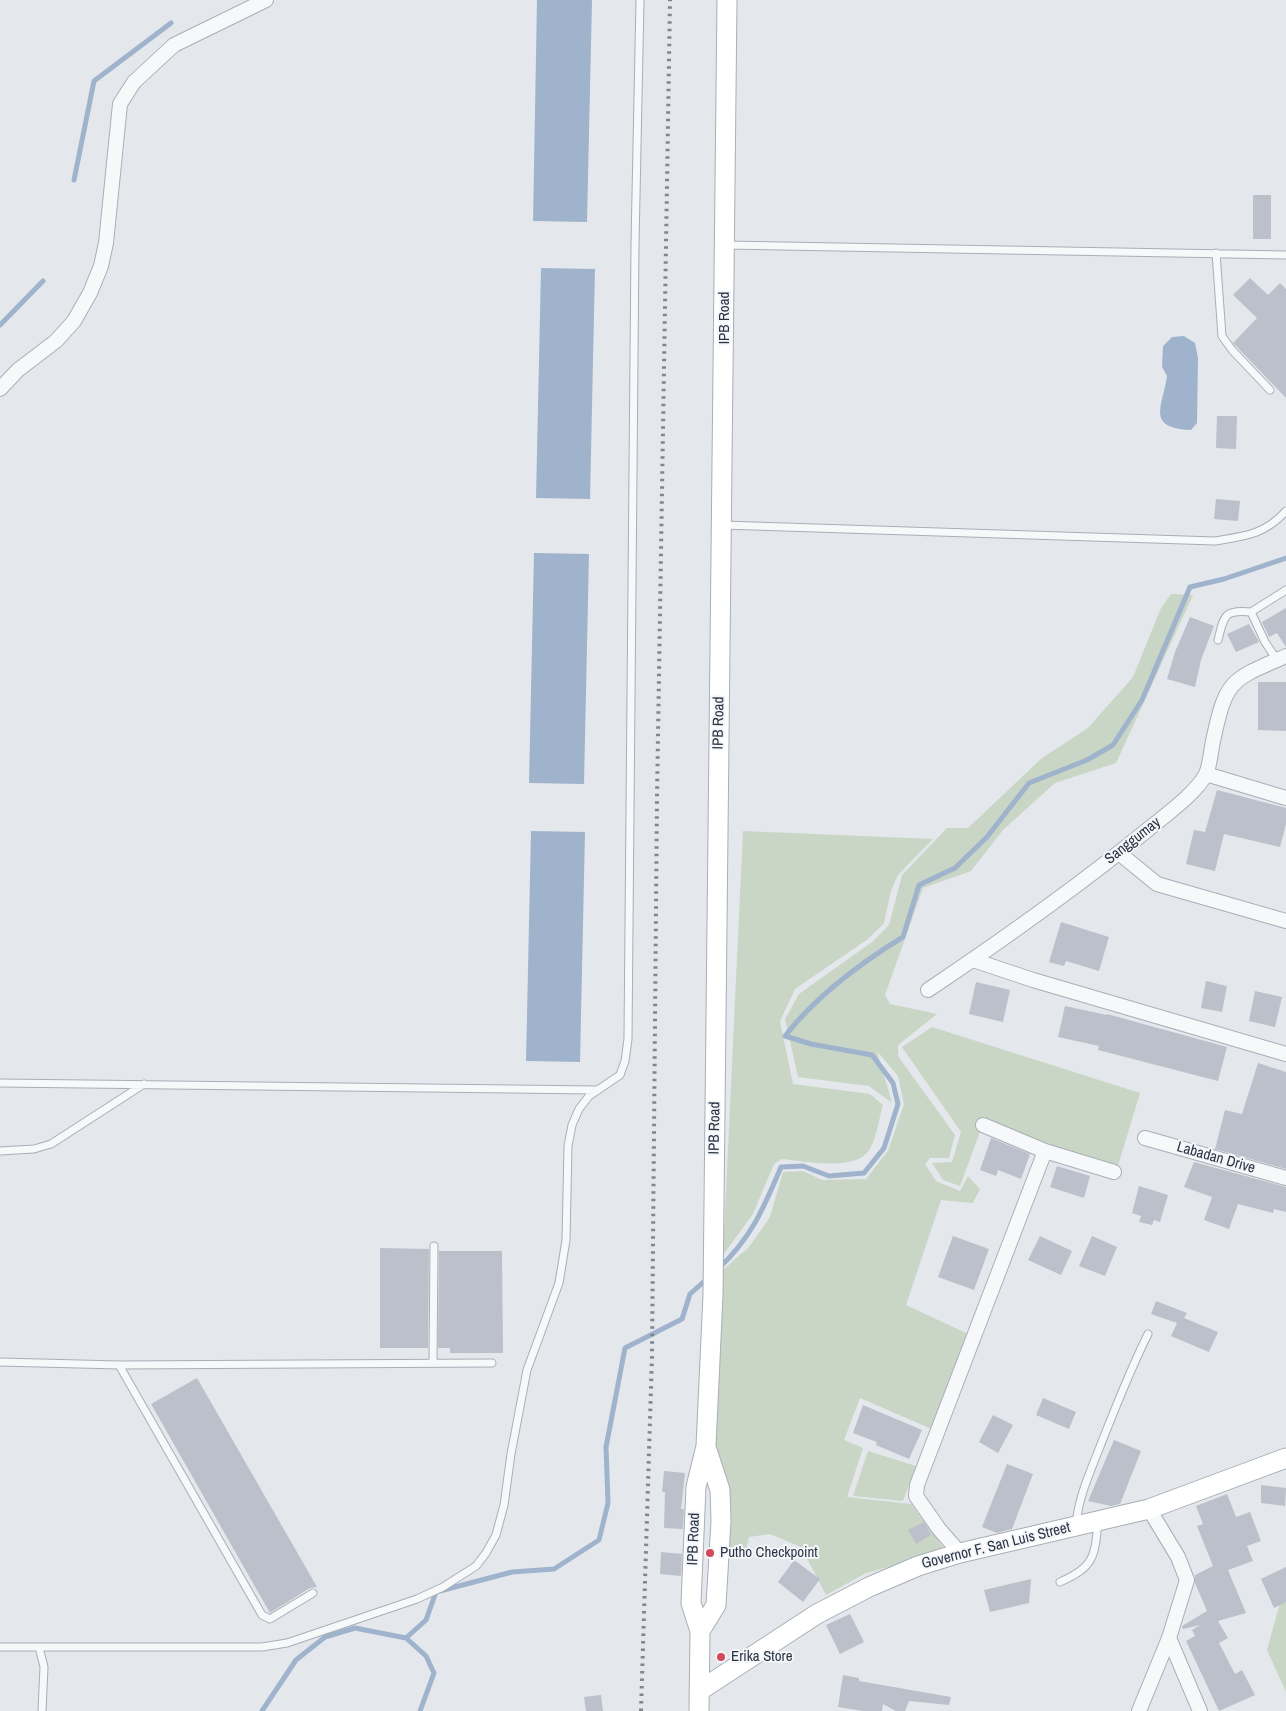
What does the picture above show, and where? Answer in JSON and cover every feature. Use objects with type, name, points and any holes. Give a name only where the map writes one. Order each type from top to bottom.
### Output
[{"type":"street","points":[[0,388],[18,370],[56,341],[74,321],[90,293],[101,266],[106,243],[120,104],[134,82],[174,45],[250,3],[266,0]]},
{"type":"street","name":"IPB Road","points":[[699,1711],[700,1631],[691,1603],[696,1487],[706,1446],[714,1212],[728,0]]},
{"type":"street","name":"Sanggumay","points":[[928,990],[973,960],[1119,853],[1183,800],[1206,774],[1221,706],[1229,688],[1244,674],[1282,658]]},
{"type":"street","points":[[1206,774],[1286,798]]},
{"type":"street","points":[[1119,853],[1157,884],[1286,922]]},
{"type":"street","points":[[973,960],[1033,980],[1286,1054]]},
{"type":"street","points":[[983,1125],[1045,1151],[1114,1172]]},
{"type":"street","name":"Labadan Drive","points":[[1145,1138],[1286,1178]]},
{"type":"street","points":[[960,1553],[939,1529],[916,1496],[917,1485],[1045,1151]]},
{"type":"street","name":"IPB Road","points":[[700,1631],[716,1605],[721,1521],[720,1490],[706,1446]]},
{"type":"street","name":"Governor F. San Luis Street","points":[[699,1691],[787,1632],[860,1591],[918,1566],[960,1553],[1149,1509],[1286,1458]]},
{"type":"street","points":[[1139,1711],[1169,1638],[1186,1580],[1178,1557],[1149,1509]]},
{"type":"street","points":[[1169,1638],[1200,1711]]},
{"type":"lane","points":[[0,1647],[262,1647],[287,1643],[417,1599],[444,1587],[476,1566],[496,1536],[504,1504],[523,1387],[559,1283],[566,1240],[568,1146],[572,1124],[579,1109],[589,1096],[620,1075],[626,1061],[628,1039],[634,524],[635,244],[640,0]]},
{"type":"lane","points":[[725,245],[1286,255]]},
{"type":"lane","points":[[1216,253],[1222,336],[1232,350],[1270,390]]},
{"type":"lane","points":[[723,525],[1214,541],[1255,535],[1268,528],[1286,511]]},
{"type":"lane","points":[[1218,640],[1225,615],[1229,612],[1251,612],[1286,590]]},
{"type":"lane","points":[[1251,612],[1265,642],[1282,658]]},
{"type":"lane","points":[[0,1083],[598,1090]]},
{"type":"lane","points":[[0,1151],[34,1149],[51,1144],[145,1084]]},
{"type":"lane","points":[[433,1362],[434,1246]]},
{"type":"lane","points":[[1076,1526],[1078,1505],[1087,1480],[1131,1367],[1148,1334]]},
{"type":"lane","points":[[0,1362],[119,1365],[492,1363]]},
{"type":"lane","points":[[119,1365],[262,1614],[270,1619],[313,1593]]},
{"type":"lane","points":[[1060,1582],[1080,1573],[1089,1564],[1097,1540],[1098,1521]]},
{"type":"lane","points":[[39,1647],[44,1667],[42,1711]]},
{"type":"green space","points":[[1171,594],[1193,595],[1116,763],[1055,783],[1003,830],[971,871],[923,888],[885,995],[890,1004],[937,1014],[898,1045],[898,1056],[955,1135],[949,1158],[930,1158],[925,1164],[936,1181],[960,1191],[968,1176],[980,1189],[973,1203],[941,1200],[906,1305],[968,1334],[934,1430],[860,1398],[844,1440],[863,1448],[847,1497],[911,1504],[946,1551],[866,1573],[826,1595],[801,1547],[770,1534],[749,1537],[747,1545],[749,1557],[727,1553],[712,1443],[716,1276],[749,1247],[770,1217],[783,1172],[803,1171],[822,1180],[866,1179],[888,1151],[904,1104],[898,1076],[877,1051],[892,1103],[869,1086],[798,1077],[785,1019],[799,994],[872,942],[889,925],[902,875],[947,828],[968,828],[1042,758],[1088,728],[1133,677],[1161,608]]},
{"type":"green space","points":[[743,831],[933,839],[898,875],[891,891],[884,923],[868,939],[795,989],[780,1021],[793,1084],[870,1094],[883,1105],[871,1147],[865,1155],[844,1163],[817,1163],[782,1159],[774,1164],[753,1214],[723,1255]]},
{"type":"green space","points":[[932,1027],[1140,1093],[1117,1169],[984,1121],[960,1186],[943,1180],[932,1163],[952,1162],[961,1132],[902,1047]]},
{"type":"green space","points":[[868,1451],[916,1466],[903,1501],[853,1496]]},
{"type":"green space","points":[[1286,1581],[1286,1692],[1267,1650]]},
{"type":"water","points":[[537,0],[592,0],[587,222],[533,221]]},
{"type":"water","points":[[541,268],[595,269],[590,499],[536,498]]},
{"type":"water","points":[[1184,336],[1195,343],[1198,358],[1197,423],[1191,430],[1167,425],[1162,420],[1160,414],[1167,376],[1162,367],[1163,346],[1172,337]]},
{"type":"water","points":[[534,553],[589,554],[584,784],[529,783]]},
{"type":"water","points":[[531,831],[585,832],[580,1062],[526,1061]]},
{"type":"building","points":[[1253,195],[1271,195],[1271,239],[1253,239]]},
{"type":"building","points":[[1250,278],[1268,295],[1280,283],[1286,289],[1286,398],[1233,343],[1257,318],[1233,295]]},
{"type":"building","points":[[1217,416],[1237,416],[1236,449],[1216,448]]},
{"type":"building","points":[[1216,499],[1240,501],[1238,521],[1214,519]]},
{"type":"building","points":[[1286,608],[1286,647],[1277,633],[1269,637],[1262,622]]},
{"type":"building","points":[[1190,617],[1214,626],[1201,660],[1195,687],[1167,679],[1175,652]]},
{"type":"building","points":[[1249,624],[1259,642],[1236,652],[1227,634]]},
{"type":"building","points":[[1258,682],[1286,682],[1286,731],[1258,730]]},
{"type":"building","points":[[1217,790],[1286,808],[1286,824],[1280,847],[1224,834],[1215,871],[1186,864],[1194,830],[1205,832]]},
{"type":"building","points":[[1061,922],[1109,937],[1099,971],[1066,961],[1064,966],[1049,962]]},
{"type":"building","points":[[1206,981],[1227,986],[1222,1012],[1201,1008]]},
{"type":"building","points":[[976,982],[1010,990],[1003,1022],[969,1014]]},
{"type":"building","points":[[1255,991],[1282,997],[1275,1027],[1249,1021]]},
{"type":"building","points":[[1065,1006],[1107,1014],[1227,1047],[1218,1081],[1098,1050],[1099,1046],[1058,1037]]},
{"type":"building","points":[[1258,1063],[1286,1072],[1286,1169],[1215,1149],[1225,1110],[1242,1114]]},
{"type":"building","points":[[991,1138],[1030,1154],[1021,1179],[998,1170],[996,1176],[980,1170]]},
{"type":"building","points":[[1194,1162],[1286,1187],[1286,1212],[1274,1209],[1273,1213],[1238,1204],[1229,1229],[1204,1220],[1212,1197],[1184,1187]]},
{"type":"building","points":[[1057,1166],[1090,1176],[1084,1198],[1050,1187]]},
{"type":"building","points":[[1139,1186],[1168,1195],[1160,1222],[1154,1220],[1152,1225],[1139,1222],[1141,1216],[1132,1213]]},
{"type":"building","points":[[953,1236],[989,1249],[974,1290],[938,1277]]},
{"type":"building","points":[[1040,1236],[1072,1251],[1061,1275],[1028,1260]]},
{"type":"building","points":[[1092,1236],[1117,1247],[1105,1276],[1079,1266]]},
{"type":"building","points":[[380,1248],[429,1249],[428,1348],[380,1348]]},
{"type":"building","points":[[439,1251],[502,1251],[503,1353],[450,1353],[450,1348],[438,1348]]},
{"type":"building","points":[[1156,1301],[1187,1313],[1184,1318],[1218,1332],[1209,1352],[1171,1336],[1177,1323],[1151,1314]]},
{"type":"building","points":[[197,1378],[317,1587],[310,1588],[270,1613],[151,1404]]},
{"type":"building","points":[[1043,1398],[1076,1412],[1069,1429],[1036,1415]]},
{"type":"building","points":[[863,1405],[922,1430],[909,1459],[876,1445],[877,1442],[853,1433]]},
{"type":"building","points":[[993,1415],[1013,1425],[998,1453],[979,1442]]},
{"type":"building","points":[[1114,1440],[1141,1451],[1120,1504],[1111,1506],[1088,1501]]},
{"type":"building","points":[[1007,1464],[1033,1474],[1012,1529],[997,1533],[982,1527]]},
{"type":"building","points":[[664,1471],[685,1473],[681,1509],[684,1509],[683,1529],[664,1528],[665,1492],[662,1492]]},
{"type":"building","points":[[1261,1485],[1286,1488],[1285,1506],[1261,1503]]},
{"type":"building","points":[[1227,1494],[1236,1517],[1250,1512],[1261,1541],[1247,1546],[1253,1561],[1228,1570],[1246,1613],[1218,1621],[1228,1638],[1219,1643],[1235,1674],[1242,1670],[1255,1695],[1219,1711],[1186,1641],[1195,1636],[1192,1630],[1200,1625],[1183,1629],[1182,1626],[1207,1611],[1195,1583],[1195,1575],[1213,1566],[1197,1526],[1203,1524],[1196,1506]]},
{"type":"building","points":[[924,1522],[931,1535],[916,1544],[908,1530]]},
{"type":"building","points":[[661,1552],[682,1554],[681,1576],[660,1574]]},
{"type":"building","points":[[794,1560],[820,1579],[803,1602],[778,1582]]},
{"type":"building","points":[[1286,1567],[1286,1602],[1274,1608],[1261,1579]]},
{"type":"building","points":[[1031,1579],[1029,1603],[990,1612],[984,1590]]},
{"type":"building","points":[[850,1614],[864,1642],[840,1654],[826,1625]]},
{"type":"building","points":[[843,1675],[859,1678],[859,1681],[951,1697],[949,1705],[909,1701],[905,1711],[896,1711],[883,1704],[882,1711],[863,1711],[838,1707]]},
{"type":"building","points":[[601,1695],[603,1711],[586,1711],[584,1697]]},
{"type":"waterway","points":[[74,180],[94,81],[171,23]]},
{"type":"waterway","points":[[0,325],[43,281]]},
{"type":"waterway","points":[[718,1269],[740,1245],[756,1222],[781,1167],[803,1166],[829,1176],[864,1173],[884,1148],[898,1104],[893,1083],[872,1055],[811,1044],[785,1036],[797,1021],[840,981],[903,937],[919,885],[955,868],[987,837],[1029,783],[1087,760],[1113,745],[1142,700],[1190,587],[1224,579],[1286,558]]},
{"type":"waterway","points":[[406,1638],[426,1620],[436,1592],[512,1572],[554,1569],[599,1540],[608,1503],[606,1447],[625,1348],[682,1319],[690,1294],[708,1278]]},
{"type":"waterway","points":[[262,1711],[296,1660],[325,1637],[355,1628],[406,1638],[426,1656],[434,1673],[420,1711]]},
{"type":"railway","points":[[641,1711],[652,1356],[657,798],[670,0]]},
{"type":"place","name":"Putho Checkpoint","points":[[710,1553]]},
{"type":"place","name":"Erika Store","points":[[721,1657]]}]
